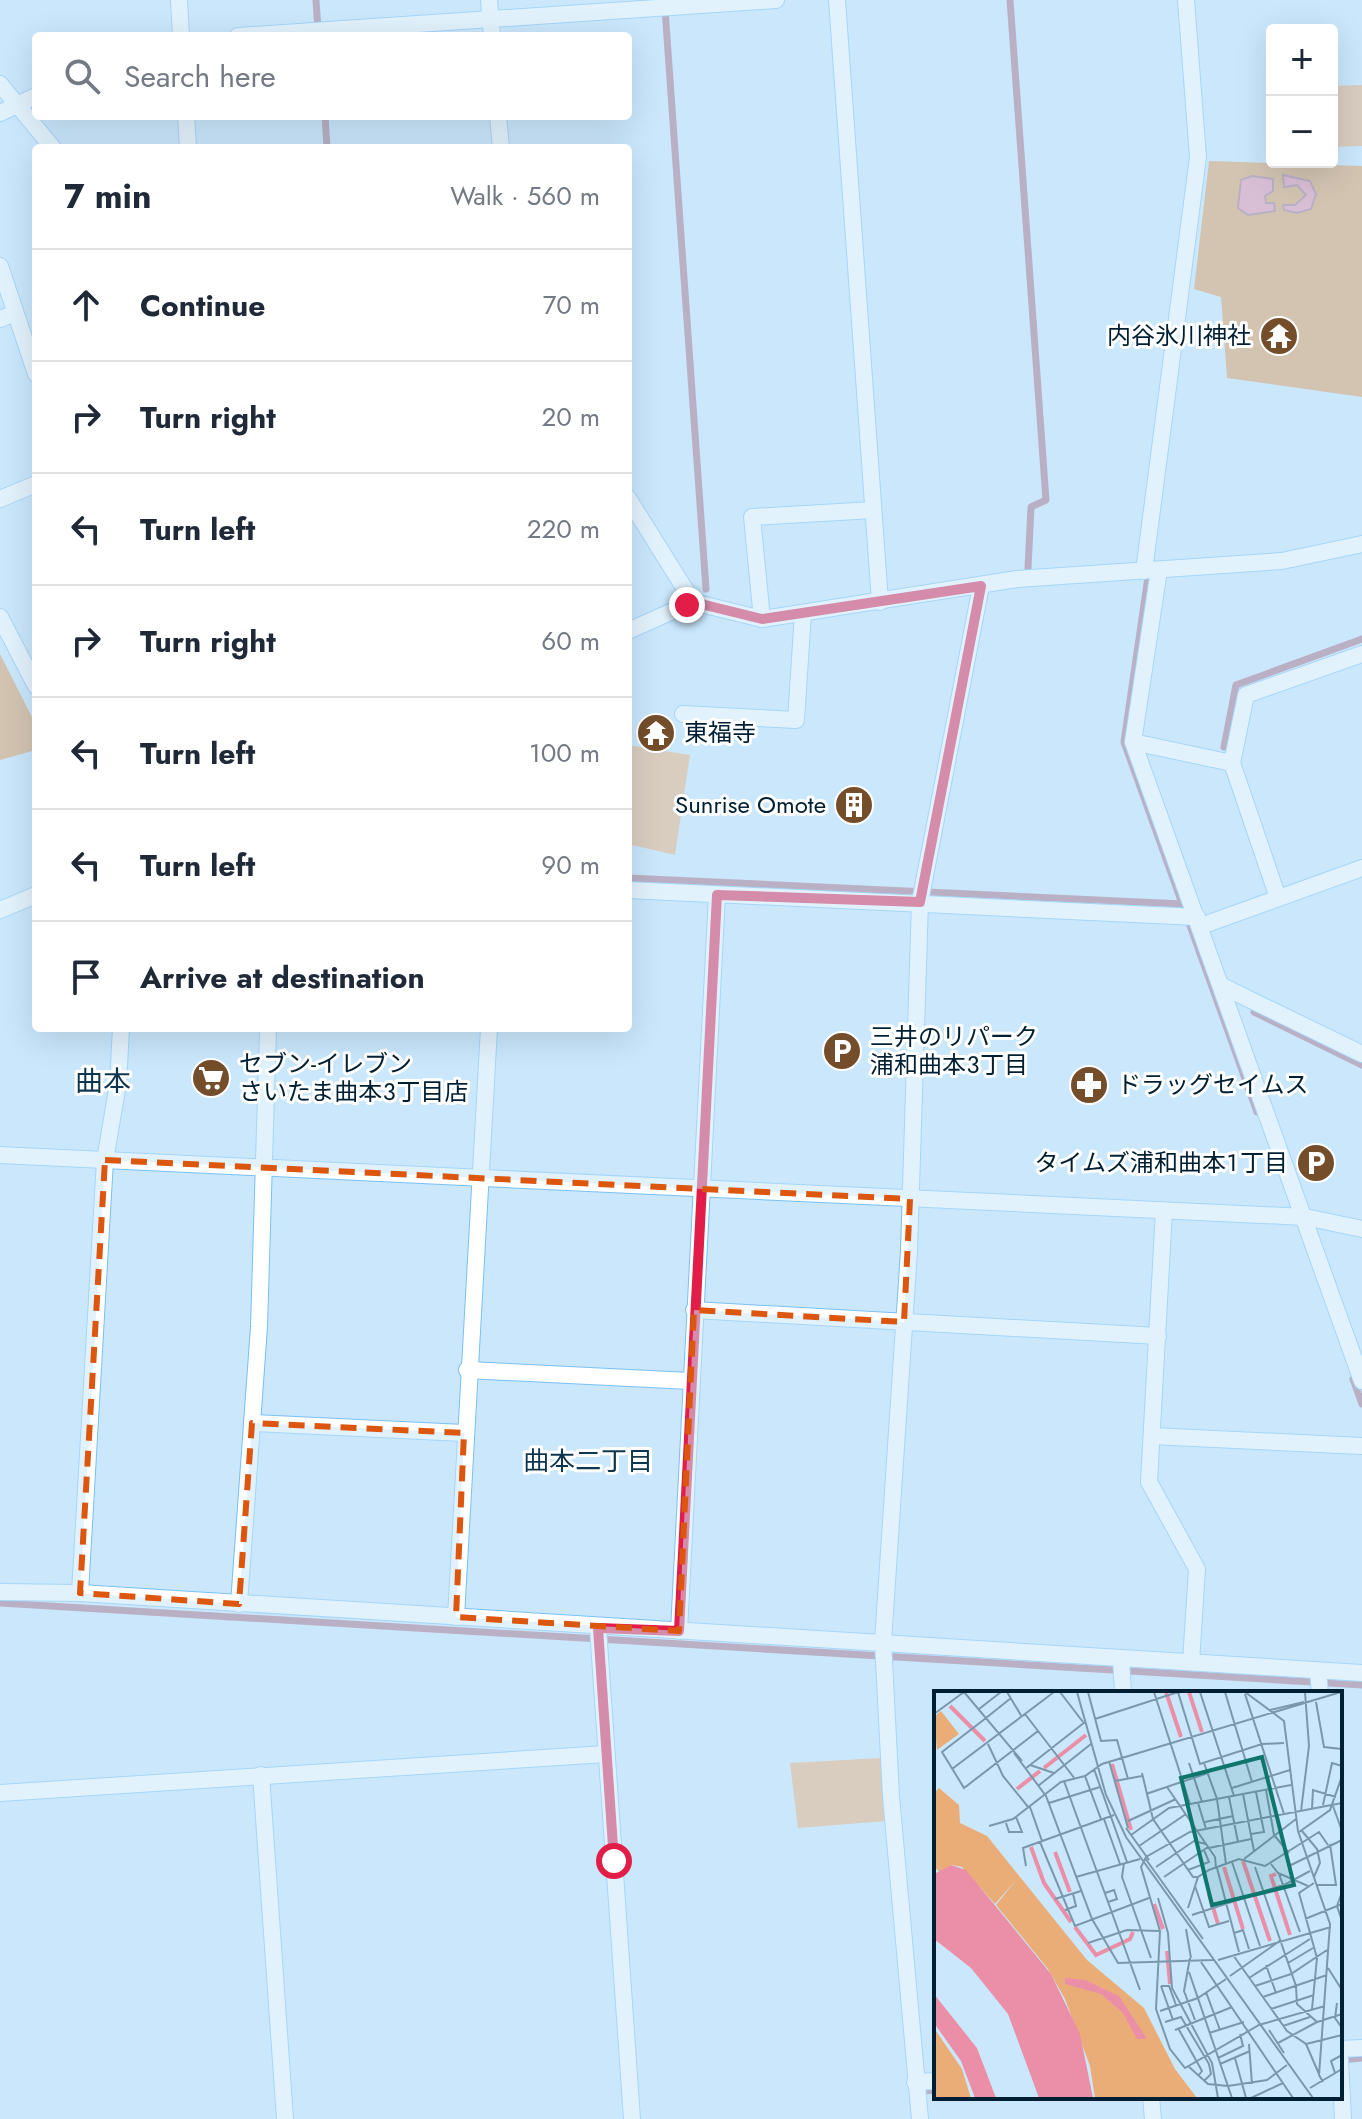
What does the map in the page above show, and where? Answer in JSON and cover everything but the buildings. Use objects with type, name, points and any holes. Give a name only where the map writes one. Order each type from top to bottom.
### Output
[{"type":"street","points":[[179,0],[181,32]]},
{"type":"street","points":[[489,0],[491,29]]},
{"type":"street","points":[[383,32],[491,29],[776,0]]},
{"type":"street","points":[[837,0],[880,602]]},
{"type":"street","points":[[1186,0],[1198,157],[1133,742],[1362,1381]]},
{"type":"street","points":[[0,84],[50,144]]},
{"type":"street","points":[[0,113],[32,98]]},
{"type":"street","points":[[186,120],[188,144]]},
{"type":"street","points":[[498,120],[501,144]]},
{"type":"street","points":[[0,266],[8,316],[32,366]]},
{"type":"street","points":[[0,499],[32,486]]},
{"type":"street","points":[[632,504],[693,602]]},
{"type":"street","points":[[762,619],[752,517],[873,510]]},
{"type":"street","points":[[632,629],[693,602],[762,619],[1017,579],[1282,561],[1362,544]]},
{"type":"street","points":[[920,2119],[891,1796],[883,1642],[904,1322],[920,902],[981,586]]},
{"type":"street","points":[[683,714],[796,720],[803,613]]},
{"type":"street","points":[[0,617],[32,678]]},
{"type":"street","points":[[1278,898],[1232,763],[1246,695],[1362,654]]},
{"type":"street","points":[[1133,742],[1232,763]]},
{"type":"street","points":[[632,890],[920,902],[1199,921],[1278,898],[1362,868]]},
{"type":"street","points":[[679,1631],[717,895]]},
{"type":"street","points":[[0,910],[32,897]]},
{"type":"street","points":[[1222,986],[1362,1054]]},
{"type":"street","points":[[80,1593],[105,1160],[118,1084],[121,1032]]},
{"type":"street","points":[[239,1604],[252,1423],[268,1032]]},
{"type":"street","points":[[456,1617],[467,1370],[489,1032]]},
{"type":"street","points":[[0,1155],[1305,1217],[1362,1229]]},
{"type":"street","points":[[1164,1211],[1149,1482],[1197,1569],[1191,1662]]},
{"type":"street","points":[[694,1310],[1158,1336]]},
{"type":"street","points":[[467,1370],[690,1381]]},
{"type":"street","points":[[252,1423],[464,1433]]},
{"type":"street","points":[[1152,1436],[1362,1446]]},
{"type":"street","points":[[0,1592],[80,1593],[598,1628],[883,1642],[1362,1673]]},
{"type":"street","points":[[598,1628],[632,2119]]},
{"type":"street","points":[[1121,1659],[1123,1691]]},
{"type":"street","points":[[1318,1671],[1320,1691]]},
{"type":"street","points":[[0,1793],[606,1754]]},
{"type":"street","points":[[261,1775],[285,2119]]},
{"type":"street","points":[[1342,2049],[1362,2048]]},
{"type":"street","points":[[915,2082],[934,2081]]},
{"type":"street","points":[[1151,2099],[1153,2119]]},
{"type":"street","points":[[1342,2099],[1343,2119]]},
{"type":"highlighted area","points":[[105,1160],[910,1199],[904,1322],[694,1310],[679,1631],[456,1617],[464,1433],[252,1423],[239,1604],[80,1593]]},
{"type":"shaded area","points":[[1362,85],[1362,146],[1338,147],[1338,86]]},
{"type":"shaded area","points":[[1209,161],[1266,163],[1266,168],[1362,166],[1362,397],[1227,378],[1221,297],[1194,289]]},
{"type":"shaded area","points":[[1283,175],[1310,181],[1316,194],[1311,209],[1297,213],[1284,210],[1283,205],[1295,205],[1306,195],[1297,185],[1284,187]]},
{"type":"shaded area","points":[[1252,176],[1273,179],[1273,191],[1265,196],[1266,203],[1274,203],[1275,211],[1248,215],[1238,208],[1241,180]]},
{"type":"shaded area","points":[[0,654],[32,717],[32,751],[0,760]]},
{"type":"shaded area","points":[[632,746],[690,755],[675,855],[632,845]]},
{"type":"shaded area","points":[[881,1758],[887,1821],[798,1828],[790,1763]]},
{"type":"waterway","points":[[316,0],[318,30]]},
{"type":"waterway","points":[[1010,0],[1046,500],[1031,507],[1028,568]]},
{"type":"waterway","points":[[665,9],[706,589]]},
{"type":"waterway","points":[[325,120],[327,144]]},
{"type":"waterway","points":[[1148,577],[1124,742],[1257,1112]]},
{"type":"waterway","points":[[1224,747],[1236,685],[1362,639]]},
{"type":"waterway","points":[[632,878],[1183,904]]},
{"type":"waterway","points":[[1254,1012],[1362,1065]]},
{"type":"waterway","points":[[1353,1379],[1362,1404]]},
{"type":"waterway","points":[[0,1603],[1362,1685]]},
{"type":"waterway","points":[[1342,2060],[1362,2058]]},
{"type":"waterway","points":[[922,2091],[934,2090]]},
{"type":"place","name":"内谷氷川神社","points":[[1279,336]]},
{"type":"place","name":"東福寺","points":[[656,733]]},
{"type":"place","name":"Sunrise Omote","points":[[854,805]]},
{"type":"place","name":"三井のリパーク 浦和曲本３丁目","points":[[842,1051]]},
{"type":"place","name":"セブン-イレブン さいたま曲本３丁目店","points":[[211,1078]]},
{"type":"place","name":"ドラッグセイムス","points":[[1089,1085]]},
{"type":"place","name":"タイムズ浦和曲本１丁目","points":[[1316,1163]]},
{"type":"district","name":"曲本","points":[[103,1081]]},
{"type":"district","name":"曲本二丁目","points":[[588,1461]]},
{"type":"route","points":[[614,1861],[598,1628],[679,1631],[717,895],[920,902],[981,586],[762,619],[693,602],[687,605]]}]
